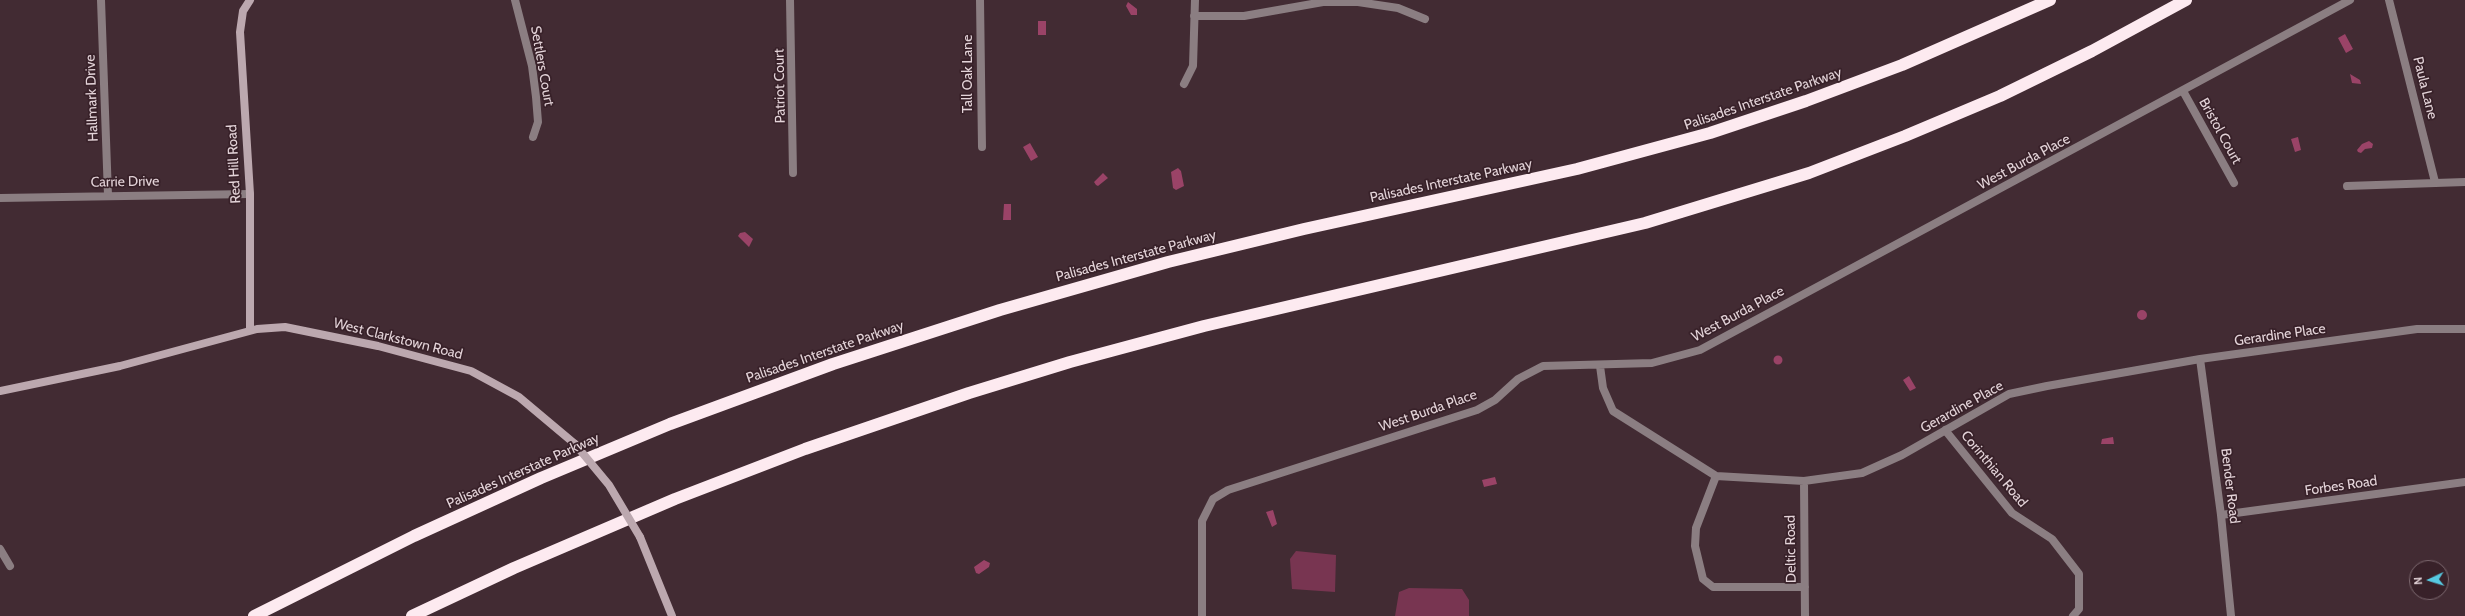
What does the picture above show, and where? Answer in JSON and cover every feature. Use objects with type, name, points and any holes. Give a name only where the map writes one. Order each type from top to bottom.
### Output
[{"type":"highway","name":"Palisades Interstate Parkway","points":[[254,616],[402,542],[541,478],[676,422],[833,364],[1000,310],[1155,266],[1283,234],[1577,169],[1703,135],[1876,75],[1964,39],[2050,0]]},
{"type":"highway","points":[[412,616],[540,556],[694,492],[831,440],[969,393],[1070,362],[1211,324],[1625,229],[1808,173],[1905,136],[2000,96],[2086,54],[2186,0]]},
{"type":"street","name":"Hallmark Drive","points":[[101,0],[108,195]]},
{"type":"street","name":"Red Hill Road","points":[[250,0],[243,11],[240,32],[250,194],[250,330]]},
{"type":"street","name":"Settlers Court","points":[[515,0],[532,66],[538,122],[533,137]]},
{"type":"street","name":"Patriot Court","points":[[790,0],[792,173]]},
{"type":"street","name":"Tall Oak Lane","points":[[980,0],[982,147]]},
{"type":"street","points":[[1184,84],[1193,66],[1195,0]]},
{"type":"street","name":"West Burda Place","points":[[1202,616],[1202,521],[1213,500],[1228,490],[1477,410],[1495,400],[1518,379],[1543,366],[1600,366],[1652,363],[1700,350],[1852,266],[1938,223],[2350,0]]},
{"type":"street","name":"Paula Lane","points":[[2390,0],[2435,182]]},
{"type":"street","points":[[1194,16],[1244,16],[1323,2],[1358,2],[1398,8],[1425,19]]},
{"type":"street","name":"Bristol Court","points":[[2184,91],[2234,183]]},
{"type":"street","points":[[2346,186],[2465,182]]},
{"type":"street","name":"Carrie Drive","points":[[0,198],[108,195],[250,194]]},
{"type":"street","name":"West Clarkstown Road","points":[[0,391],[120,366],[250,330],[271,327],[300,330],[419,356],[472,370],[519,397],[575,444],[609,485],[640,537],[672,616]]},
{"type":"street","name":"Gerardine Place","points":[[1600,366],[1603,388],[1613,411],[1716,476],[1804,481],[1862,473],[1902,455],[2009,394],[2047,386],[2200,360],[2417,329],[2465,329]]},
{"type":"street","name":"Bender Road","points":[[2200,360],[2221,515],[2231,616]]},
{"type":"street","name":"Corinthian Road","points":[[1945,430],[2012,514],[2052,539],[2080,574],[2079,609],[2073,616]]},
{"type":"street","points":[[1716,476],[1696,528],[1695,546],[1703,579],[1713,587],[1805,587]]},
{"type":"street","name":"Deltic Road","points":[[1804,481],[1805,616]]},
{"type":"street","name":"Forbes Road","points":[[2221,515],[2465,482]]},
{"type":"street","points":[[0,549],[10,566]]},
{"type":"shaded area","points":[[1128,2],[1137,9],[1137,15],[1131,15],[1126,6]]},
{"type":"shaded area","points":[[1038,21],[1046,21],[1046,35],[1038,35]]},
{"type":"shaded area","points":[[2345,34],[2353,49],[2346,53],[2338,38]]},
{"type":"shaded area","points":[[2350,74],[2360,80],[2361,84],[2352,83]]},
{"type":"shaded area","points":[[2298,137],[2301,150],[2295,152],[2291,139]]},
{"type":"shaded area","points":[[2369,141],[2373,144],[2372,148],[2365,149],[2361,153],[2358,152],[2357,150],[2362,144]]},
{"type":"shaded area","points":[[1030,143],[1038,157],[1031,161],[1023,147]]},
{"type":"shaded area","points":[[1178,168],[1181,171],[1184,186],[1176,190],[1173,188],[1171,172]]},
{"type":"shaded area","points":[[1103,173],[1108,178],[1098,186],[1094,182]]},
{"type":"shaded area","points":[[1004,204],[1011,204],[1011,220],[1003,220]]},
{"type":"shaded area","points":[[745,232],[753,239],[749,247],[738,236],[740,233]]},
{"type":"shaded area","points":[[2140,310],[2144,310],[2146,311],[2146,319],[2140,320],[2137,317],[2137,313]]},
{"type":"shaded area","points":[[1778,355],[1783,360],[1778,365],[1773,360]]},
{"type":"shaded area","points":[[1909,376],[1916,388],[1910,391],[1903,380]]},
{"type":"shaded area","points":[[2113,437],[2114,444],[2101,444],[2102,439]]},
{"type":"shaded area","points":[[1495,477],[1497,484],[1484,487],[1482,480]]},
{"type":"shaded area","points":[[1273,510],[1277,524],[1272,527],[1266,512]]},
{"type":"shaded area","points":[[1296,551],[1336,555],[1335,592],[1292,589],[1290,559]]},
{"type":"shaded area","points":[[984,560],[990,563],[989,567],[979,574],[976,573],[974,567]]},
{"type":"shaded area","points":[[1409,588],[1462,589],[1469,600],[1469,616],[1395,616],[1399,592]]}]
